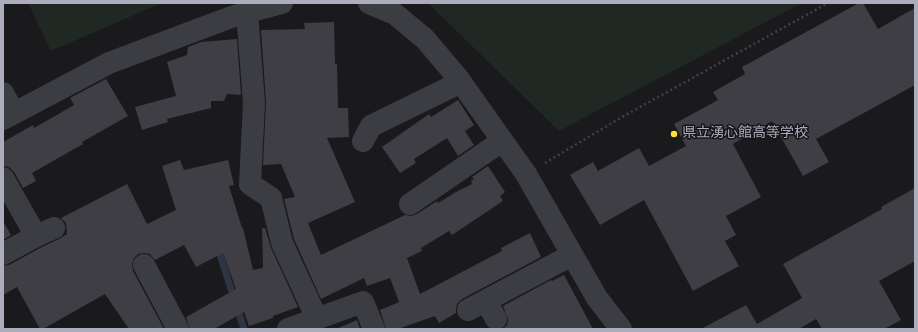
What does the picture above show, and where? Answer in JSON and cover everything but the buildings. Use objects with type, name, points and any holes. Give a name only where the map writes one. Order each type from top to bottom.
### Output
[{"type":"street","points":[[3,93],[9,116],[109,63],[234,16],[282,3]]},
{"type":"street","points":[[369,3],[395,14],[425,39],[461,82],[526,174],[597,298],[621,329]]},
{"type":"street","points":[[247,12],[254,103],[250,184],[271,198],[282,243],[317,319]]},
{"type":"street","points":[[363,141],[371,126],[461,82]]},
{"type":"street","points":[[410,204],[502,141]]},
{"type":"street","points":[[3,178],[45,232],[3,254]]},
{"type":"street","points":[[483,310],[572,256]]},
{"type":"street","points":[[144,265],[178,329]]},
{"type":"street","points":[[288,329],[363,302],[374,329]]},
{"type":"path","points":[[526,174],[622,117],[828,3]]},
{"type":"shaded area","points":[[28,3],[162,3],[51,51]]},
{"type":"shaded area","points":[[428,3],[802,3],[559,131]]},
{"type":"waterway","points":[[217,246],[244,329]]},
{"type":"place","name":"県立湧心館高等学校","points":[[674,134]]}]
